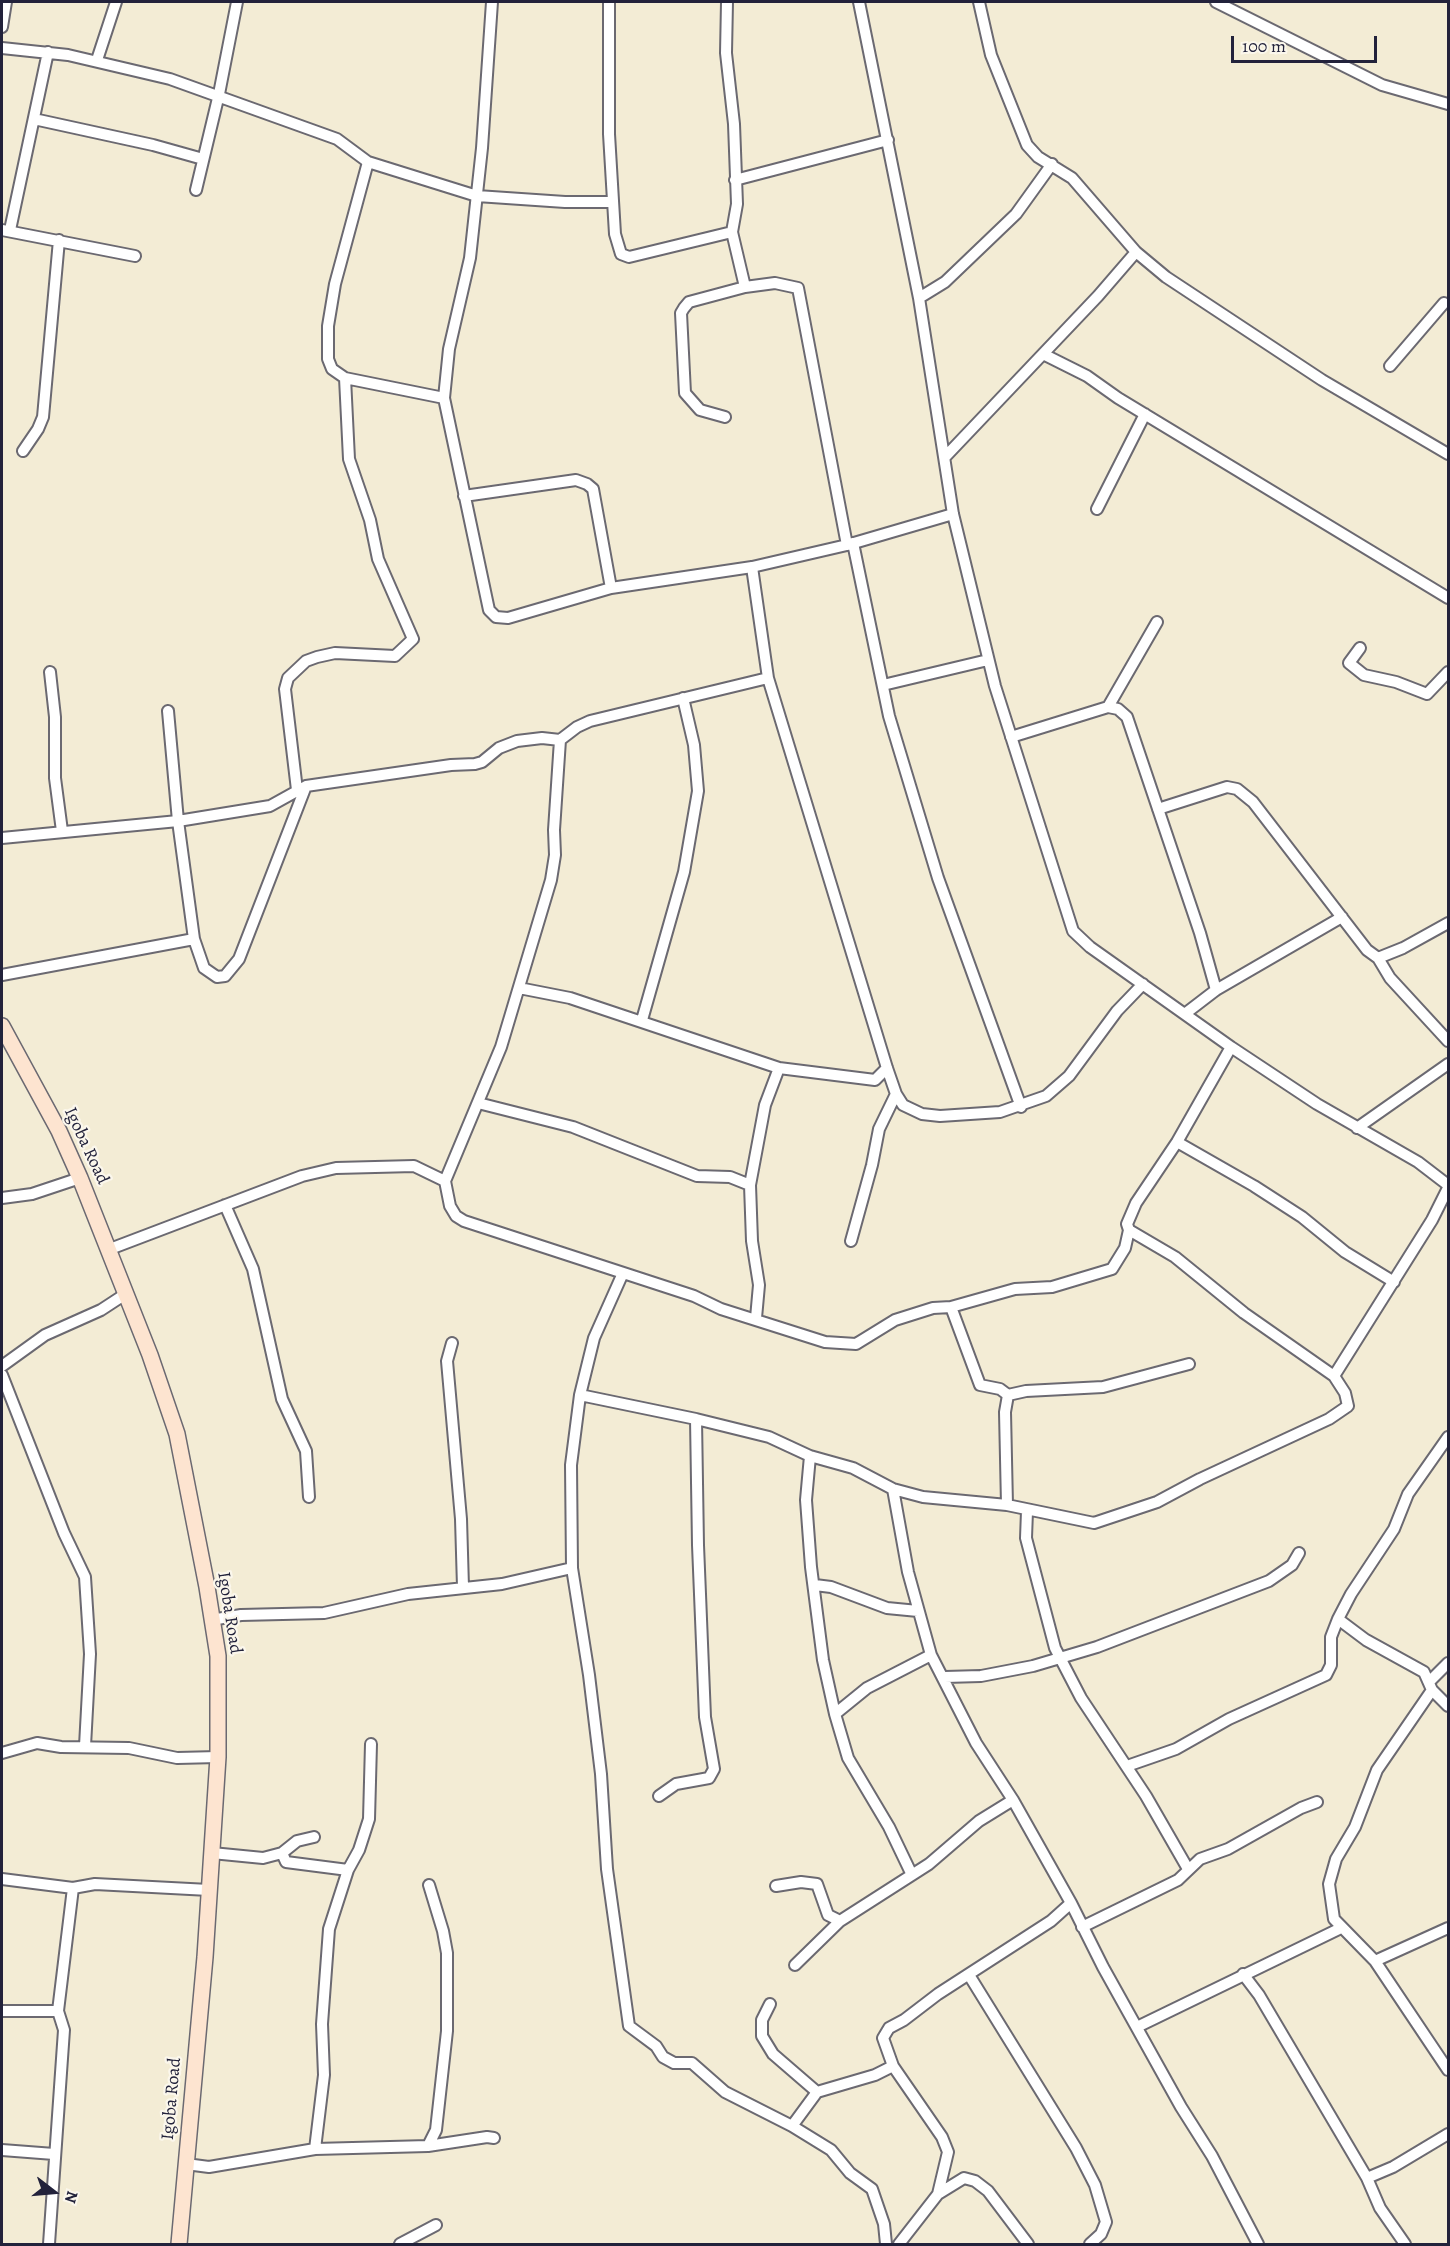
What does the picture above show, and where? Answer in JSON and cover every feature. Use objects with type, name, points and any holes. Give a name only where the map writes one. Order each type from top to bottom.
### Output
[{"type":"street","points":[[2,27],[6,2]]},
{"type":"street","points":[[98,60],[116,2]]},
{"type":"street","points":[[196,190],[219,94],[237,2]]},
{"type":"street","points":[[492,2],[470,258],[449,350],[444,398],[489,610],[496,617],[508,618],[611,588],[752,567],[850,544],[954,514]]},
{"type":"street","points":[[609,2],[609,134],[612,202],[617,246],[621,254],[629,257],[732,232]]},
{"type":"street","points":[[727,2],[726,53],[734,123],[737,204],[732,232],[745,287]]},
{"type":"street","points":[[859,2],[920,298],[954,514],[988,660],[1073,931],[1090,947],[1231,1047],[1357,1128],[1418,1162],[1449,1186],[1432,1220],[1334,1376]]},
{"type":"street","points":[[979,2],[991,55],[1027,145],[1038,157],[1072,178],[1136,252],[1166,277],[1322,380],[1449,454]]},
{"type":"street","points":[[1216,2],[1382,85],[1449,104]]},
{"type":"street","points":[[2,48],[98,60],[219,94],[337,139],[368,162],[477,196],[565,202],[612,202]]},
{"type":"street","points":[[48,52],[6,230],[135,256]]},
{"type":"street","points":[[34,119],[153,145],[203,159]]},
{"type":"street","points":[[735,180],[888,140]]},
{"type":"street","points":[[368,162],[348,230],[328,326],[329,366],[345,378],[444,398]]},
{"type":"street","points":[[920,298],[945,282],[1008,221],[1052,164]]},
{"type":"street","points":[[23,451],[38,429],[44,411],[59,240]]},
{"type":"street","points":[[945,457],[1136,252]]},
{"type":"street","points":[[724,417],[700,410],[685,393],[681,313],[688,302],[745,287],[775,283],[798,288],[850,544],[889,716],[938,878],[1021,1107]]},
{"type":"street","points":[[1390,366],[1447,301]]},
{"type":"street","points":[[1043,354],[1088,376],[1145,414],[1449,598]]},
{"type":"street","points":[[168,711],[178,821],[194,939],[204,968],[212,976],[225,976],[239,960],[302,788],[285,697],[288,678],[306,662],[317,657],[335,653],[395,656],[413,639],[378,560],[370,520],[348,459],[345,378]]},
{"type":"street","points":[[1097,509],[1145,414]]},
{"type":"street","points":[[464,496],[576,480],[587,484],[593,489],[611,588]]},
{"type":"street","points":[[752,567],[768,678],[887,1068],[896,1094],[903,1105],[912,1110],[939,1116],[999,1112],[1021,1107],[1046,1096],[1069,1077],[1117,1011],[1143,984]]},
{"type":"street","points":[[1108,707],[1157,622]]},
{"type":"street","points":[[1359,648],[1349,663],[1364,675],[1396,682],[1427,694],[1449,672]]},
{"type":"street","points":[[883,685],[988,660]]},
{"type":"street","points":[[50,672],[55,717],[55,778],[62,831]]},
{"type":"street","points":[[2,838],[178,821],[270,806],[302,788],[451,765],[475,764],[508,744],[542,738],[560,740],[577,727],[590,722],[768,678]]},
{"type":"street","points":[[642,1020],[684,872],[698,791],[694,745],[683,698]]},
{"type":"street","points":[[1011,737],[1108,707],[1118,709],[1127,717],[1216,990]]},
{"type":"street","points":[[560,740],[554,863],[535,940],[501,1047],[445,1181],[450,1206],[456,1216],[464,1221],[556,1249],[694,1296],[721,1309],[756,1318],[825,1342],[856,1344],[895,1320],[933,1308],[951,1307],[1015,1289],[1052,1287],[1112,1269],[1125,1248],[1129,1230],[1127,1224],[1136,1203],[1177,1142],[1231,1047]]},
{"type":"street","points":[[1158,809],[1227,787],[1237,789],[1253,802],[1367,950],[1378,958],[1390,978],[1449,1041]]},
{"type":"street","points":[[1186,1013],[1216,990],[1342,917]]},
{"type":"street","points":[[1378,958],[1403,948],[1449,923]]},
{"type":"street","points":[[2,975],[194,939]]},
{"type":"street","points":[[519,988],[570,998],[642,1020],[779,1068],[875,1080],[887,1068]]},
{"type":"street","name":"Igoba Road","points":[[2,1026],[59,1131],[80,1178],[127,1293],[177,1434],[218,1656],[218,1757],[212,1853],[178,2244]]},
{"type":"street","points":[[1357,1128],[1449,1064]]},
{"type":"street","points":[[756,1318],[759,1285],[753,1241],[750,1185],[765,1105],[779,1068]]},
{"type":"street","points":[[851,1241],[879,1129],[896,1094]]},
{"type":"street","points":[[478,1103],[502,1111],[573,1127],[629,1147],[697,1176],[730,1177],[750,1185]]},
{"type":"street","points":[[1177,1142],[1254,1186],[1302,1217],[1345,1252],[1394,1282]]},
{"type":"street","points":[[110,1249],[302,1176],[336,1168],[414,1166],[445,1181]]},
{"type":"street","points":[[2,1198],[32,1194],[80,1178]]},
{"type":"street","points":[[225,1205],[253,1269],[282,1399],[306,1451],[309,1497]]},
{"type":"street","points":[[580,1395],[769,1437],[810,1456],[853,1468],[893,1489],[922,1497],[1007,1505],[1094,1523],[1157,1502],[1342,1412],[1348,1406],[1348,1400],[1334,1376],[1244,1313],[1175,1257],[1129,1230]]},
{"type":"street","points":[[1125,1248],[1146,1240]]},
{"type":"street","points":[[623,1273],[594,1338],[580,1395],[571,1465],[572,1568],[589,1675],[601,1774],[607,1869],[629,2026],[656,2046],[663,2057],[674,2063],[692,2063],[725,2092],[792,2126],[831,2150],[850,2173],[872,2189],[884,2224],[886,2244]]},
{"type":"street","points":[[2,1366],[45,1335],[101,1310],[127,1293]]},
{"type":"street","points":[[951,1307],[980,1385],[1000,1389],[1008,1395],[1026,1391],[1103,1387],[1189,1364]]},
{"type":"street","points":[[452,1343],[447,1361],[461,1519],[463,1587]]},
{"type":"street","points":[[2,1375],[64,1533],[85,1577],[90,1654],[85,1746]]},
{"type":"street","points":[[1007,1505],[1005,1412],[1008,1395]]},
{"type":"street","points":[[659,1796],[676,1784],[709,1778],[714,1769],[704,1706],[696,1419]]},
{"type":"street","points":[[1127,1767],[1176,1749],[1229,1719],[1326,1675],[1331,1665],[1330,1638],[1338,1619],[1351,1594],[1394,1529],[1408,1494],[1449,1437]]},
{"type":"street","points":[[810,1456],[806,1500],[824,1660],[835,1714],[848,1758],[888,1827],[912,1875]]},
{"type":"street","points":[[893,1489],[918,1611],[931,1655],[945,1677],[976,1743],[1013,1800],[1071,1903],[1137,2027],[1212,2156],[1258,2244]]},
{"type":"street","points":[[1028,1511],[1026,1538],[1055,1648],[1081,1698],[1127,1767],[1188,1869]]},
{"type":"street","points":[[945,1677],[981,1676],[1062,1659],[1269,1581],[1292,1565],[1299,1553]]},
{"type":"street","points":[[211,1620],[241,1615],[324,1613],[408,1594],[502,1584],[572,1568]]},
{"type":"street","points":[[815,1585],[831,1587],[887,1608],[918,1611]]},
{"type":"street","points":[[1338,1619],[1366,1640],[1424,1672],[1431,1685],[1449,1706]]},
{"type":"street","points":[[835,1714],[867,1688],[931,1655]]},
{"type":"street","points":[[1449,1663],[1431,1685],[1377,1770],[1355,1827],[1336,1859],[1329,1884],[1334,1919],[1375,1961],[1444,2054],[1449,2070]]},
{"type":"street","points":[[2,1754],[37,1743],[61,1747],[129,1748],[177,1758],[218,1757]]},
{"type":"street","points":[[315,2149],[324,2075],[322,2024],[329,1929],[348,1870],[359,1850],[369,1819],[371,1744]]},
{"type":"street","points":[[795,1965],[840,1921],[912,1875],[950,1847],[979,1821],[1013,1800]]},
{"type":"street","points":[[1082,1927],[1178,1880],[1200,1859],[1228,1849],[1300,1808],[1317,1802]]},
{"type":"street","points":[[212,1853],[263,1858],[282,1853],[297,1841],[314,1838]]},
{"type":"street","points":[[282,1853],[286,1862],[348,1870]]},
{"type":"street","points":[[2,1879],[73,1888],[95,1884],[209,1890]]},
{"type":"street","points":[[776,1886],[801,1882],[817,1884],[828,1915],[840,1921]]},
{"type":"street","points":[[428,2146],[436,2130],[447,2031],[447,1969],[443,1931],[429,1885]]},
{"type":"street","points":[[49,2244],[64,2030],[58,2011],[73,1888]]},
{"type":"street","points":[[938,2194],[948,2152],[942,2137],[893,2066],[883,2038],[889,2028],[1051,1921],[1071,1903]]},
{"type":"street","points":[[1137,2027],[1341,1928]]},
{"type":"street","points":[[1375,1961],[1449,1928]]},
{"type":"street","points":[[1243,1974],[1265,2004],[1367,2178],[1380,2208],[1405,2244]]},
{"type":"street","points":[[969,1975],[1076,2148],[1095,2185],[1106,2222],[1101,2234],[1090,2244]]},
{"type":"street","points":[[770,2004],[762,2020],[762,2036],[774,2054],[817,2092]]},
{"type":"street","points":[[2,2011],[58,2011]]},
{"type":"street","points":[[792,2126],[817,2092],[893,2066]]},
{"type":"street","points":[[1367,2178],[1393,2167],[1449,2134]]},
{"type":"street","points":[[186,2164],[209,2167],[315,2149],[428,2146],[487,2137],[494,2138]]},
{"type":"street","points":[[2,2150],[54,2154]]},
{"type":"street","points":[[899,2244],[938,2194],[964,2178],[975,2181],[988,2192],[1028,2244]]},
{"type":"street","points":[[400,2244],[436,2225]]}]
